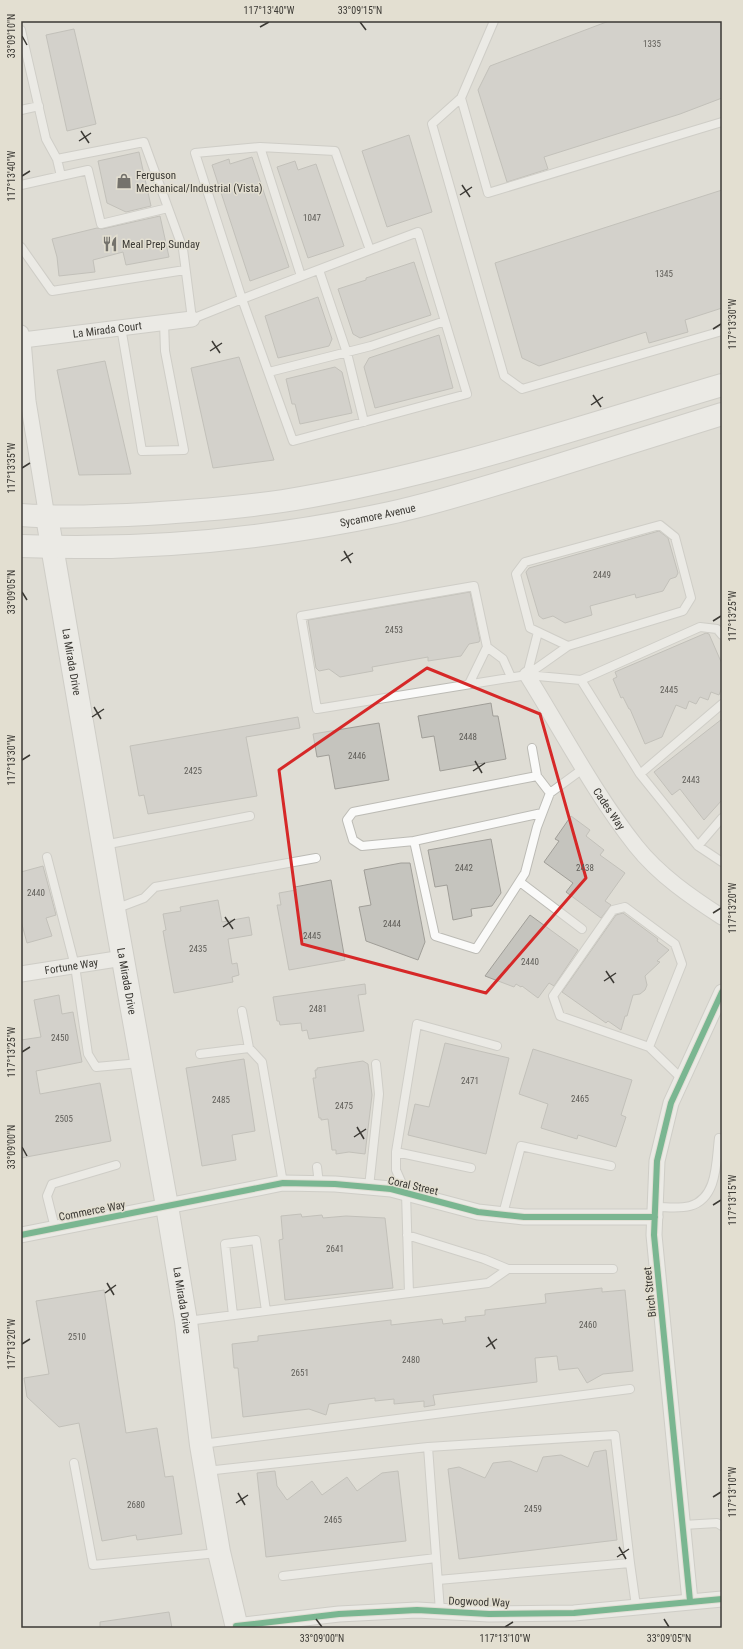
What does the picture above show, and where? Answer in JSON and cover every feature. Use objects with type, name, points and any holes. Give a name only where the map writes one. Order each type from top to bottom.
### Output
[{"type":"main road","points":[[21,515],[47,517],[207,510],[291,500],[388,481],[489,454],[722,385]]},
{"type":"main road","name":"Sycamore Avenue","points":[[21,546],[52,548],[138,546],[214,541],[290,532],[391,512],[496,484],[722,414]]},
{"type":"main road","name":"La Mirada Drive","points":[[47,517],[103,846],[167,1206],[186,1321],[201,1444],[219,1552],[236,1627]]},
{"type":"street","name":"La Mirada Court","points":[[22,338],[192,319]]},
{"type":"street","name":"La Mirada Drive","points":[[22,338],[28,401],[47,517]]},
{"type":"street","name":"Cades Way","points":[[527,675],[606,805],[636,847],[663,874],[692,897],[722,917]]},
{"type":"street","name":"Fortune Way","points":[[21,974],[123,958]]},
{"type":"street","name":"Birch Street","points":[[690,1601],[654,1235],[657,1161],[671,1103],[722,992]]},
{"type":"street","name":"Coral Street","points":[[167,1206],[283,1183],[391,1189],[478,1212],[524,1217],[655,1212]]},
{"type":"street","name":"Commerce Way","points":[[21,1235],[167,1206]]},
{"type":"street","name":"Dogwood Way","points":[[236,1627],[339,1614],[417,1610],[489,1614],[566,1613],[722,1599]]},
{"type":"lane","points":[[494,21],[461,98],[432,124],[504,376],[522,389],[722,331]]},
{"type":"lane","points":[[21,30],[46,139],[57,159],[61,176]]},
{"type":"lane","points":[[461,98],[488,193],[722,122]]},
{"type":"lane","points":[[21,110],[39,106]]},
{"type":"lane","points":[[57,159],[144,142],[183,249],[192,319],[242,299],[301,276],[418,232],[467,394],[293,441],[242,299],[195,153],[260,147],[335,151],[370,250]]},
{"type":"lane","points":[[260,147],[301,276]]},
{"type":"lane","points":[[21,185],[88,170],[102,224],[168,208]]},
{"type":"lane","points":[[21,247],[52,291],[185,270]]},
{"type":"lane","points":[[319,270],[347,353],[364,422]]},
{"type":"lane","points":[[268,372],[347,353],[445,321]]},
{"type":"lane","points":[[121,327],[142,451],[184,450],[165,351],[164,322]]},
{"type":"lane","points":[[527,675],[568,646],[683,611],[691,598],[675,536],[660,525],[525,562],[516,574],[530,628],[568,646]]},
{"type":"lane","points":[[469,684],[487,647],[474,586],[301,616],[317,709],[527,675],[581,680],[700,627],[717,629],[722,635]]},
{"type":"lane","points":[[527,675],[538,632]]},
{"type":"lane","points":[[487,647],[503,659],[511,677]]},
{"type":"lane","points":[[581,680],[640,774],[698,846],[722,862]]},
{"type":"lane","points":[[640,774],[722,704]]},
{"type":"lane","points":[[532,748],[537,776],[550,793]]},
{"type":"lane","points":[[414,841],[435,936],[476,949],[526,873],[537,827],[550,793],[584,768]]},
{"type":"lane","points":[[537,776],[354,812],[347,820],[353,840],[362,846],[414,841],[542,813]]},
{"type":"lane","points":[[103,846],[250,816]]},
{"type":"lane","points":[[698,846],[722,818]]},
{"type":"lane","points":[[47,857],[75,966],[85,1038],[91,1061],[96,1067],[141,1062]]},
{"type":"lane","points":[[114,909],[144,898],[155,887],[316,858]]},
{"type":"lane","points":[[520,882],[582,929]]},
{"type":"lane","points":[[649,1047],[682,964],[675,944],[624,907],[613,910],[552,996],[560,1016],[649,1047],[682,1079]]},
{"type":"lane","points":[[242,1011],[249,1048],[262,1062],[283,1183]]},
{"type":"lane","points":[[409,1293],[406,1193],[396,1170],[396,1152],[417,1024],[497,1046]]},
{"type":"lane","points":[[200,1054],[249,1048]]},
{"type":"lane","points":[[369,1187],[379,1094],[376,1064]]},
{"type":"lane","points":[[655,1212],[692,1206],[703,1200],[712,1187],[719,1138]]},
{"type":"lane","points":[[503,1214],[521,1146],[611,1166]]},
{"type":"lane","points":[[396,1152],[472,1168]]},
{"type":"lane","points":[[55,1228],[47,1196],[52,1184],[116,1165]]},
{"type":"lane","points":[[317,1167],[319,1184]]},
{"type":"lane","points":[[407,1235],[484,1259],[508,1269],[613,1269]]},
{"type":"lane","points":[[233,1315],[225,1244],[256,1240],[266,1311]]},
{"type":"lane","points":[[186,1321],[488,1283],[508,1269]]},
{"type":"lane","points":[[201,1444],[630,1389]]},
{"type":"lane","points":[[206,1471],[428,1447],[615,1435],[636,1606]]},
{"type":"lane","points":[[428,1447],[440,1611]]},
{"type":"lane","points":[[74,1463],[93,1565],[219,1552]]},
{"type":"lane","points":[[683,1525],[717,1523],[722,1526]]},
{"type":"lane","points":[[283,1576],[436,1558]]},
{"type":"lane","points":[[438,1580],[630,1563]]},
{"type":"highlighted area","points":[[427,668],[540,714],[586,878],[486,993],[302,944],[279,770]]},
{"type":"building","points":[[609,21],[722,21],[722,98],[680,114],[544,157],[548,169],[507,182],[478,90],[490,66]]},
{"type":"building","points":[[74,29],[96,124],[67,131],[46,35]]},
{"type":"building","points":[[409,135],[432,212],[387,227],[362,151]]},
{"type":"building","name":"Ferguson Mechanical/Industrial (Vista)","points":[[139,152],[151,206],[126,212],[107,203],[98,161]]},
{"type":"building","points":[[252,157],[289,267],[250,281],[212,165],[229,159],[230,164]]},
{"type":"building","points":[[295,161],[298,170],[316,164],[344,246],[308,258],[277,167]]},
{"type":"building","points":[[722,190],[722,308],[685,320],[688,332],[649,343],[646,332],[539,366],[522,358],[495,263]]},
{"type":"building","name":"Meal Prep Sunday","points":[[160,216],[169,257],[126,265],[123,252],[93,260],[95,272],[59,276],[57,257],[52,239],[97,228],[102,229]]},
{"type":"building","points":[[414,262],[431,315],[360,338],[353,334],[338,289]]},
{"type":"building","points":[[318,297],[332,339],[329,346],[278,358],[265,316]]},
{"type":"building","points":[[439,335],[453,388],[375,408],[364,367],[369,358]]},
{"type":"building","points":[[239,357],[274,460],[213,468],[191,368]]},
{"type":"building","points":[[105,361],[131,474],[79,475],[57,370]]},
{"type":"building","points":[[335,367],[342,372],[352,413],[300,424],[295,404],[292,404],[286,379]]},
{"type":"building","points":[[659,531],[668,538],[678,573],[676,577],[670,579],[663,591],[636,598],[635,594],[590,606],[592,615],[565,623],[553,616],[543,619],[539,616],[526,572],[529,568]]},
{"type":"building","points":[[470,592],[480,640],[479,642],[469,644],[461,656],[428,661],[428,657],[372,667],[373,671],[340,677],[329,669],[319,671],[316,668],[308,620]]},
{"type":"building","points":[[706,633],[709,634],[722,664],[722,687],[719,695],[711,692],[708,700],[700,697],[696,704],[689,701],[686,709],[676,705],[662,737],[645,744],[630,709],[623,697],[621,698],[613,679],[617,677],[615,672]]},
{"type":"building","points":[[491,703],[493,716],[498,716],[506,759],[440,771],[434,736],[422,738],[418,716]]},
{"type":"building","points":[[298,717],[300,728],[246,737],[257,796],[148,814],[144,795],[139,796],[130,746]]},
{"type":"building","points":[[722,719],[722,800],[704,820],[680,789],[672,795],[654,772]]},
{"type":"building","points":[[379,723],[389,780],[335,789],[329,755],[317,757],[313,734]]},
{"type":"building","points":[[571,816],[590,830],[586,836],[604,850],[600,855],[625,873],[605,901],[611,905],[601,918],[566,892],[573,883],[544,862],[559,841],[555,839]]},
{"type":"building","points":[[491,839],[501,893],[492,906],[471,909],[472,916],[453,920],[447,885],[435,887],[428,850]]},
{"type":"building","points":[[401,863],[410,863],[425,942],[418,960],[366,941],[359,907],[371,905],[364,870]]},
{"type":"building","points":[[43,866],[56,915],[46,918],[52,936],[27,943],[21,921],[21,872]]},
{"type":"building","points":[[331,880],[345,960],[289,970],[277,905],[281,905],[279,893],[296,890],[295,887]]},
{"type":"building","points":[[218,900],[222,922],[249,917],[252,935],[228,939],[232,964],[237,963],[239,975],[232,977],[233,982],[174,993],[163,931],[166,930],[163,914],[181,911],[180,907]]},
{"type":"building","points":[[623,913],[658,939],[657,941],[669,950],[657,961],[660,962],[645,976],[647,985],[645,990],[640,994],[633,995],[621,1030],[608,1021],[606,1023],[562,992],[616,915]]},
{"type":"building","points":[[530,915],[578,950],[554,986],[549,983],[538,998],[522,986],[521,987],[516,984],[514,987],[485,976]]},
{"type":"building","points":[[365,984],[366,994],[358,995],[364,1031],[309,1039],[307,1030],[302,1031],[301,1023],[280,1025],[279,1021],[277,1021],[273,997]]},
{"type":"building","points":[[59,995],[62,1014],[73,1012],[82,1062],[36,1071],[40,1094],[100,1083],[111,1141],[21,1158],[21,1040],[41,1037],[34,1000]]},
{"type":"building","points":[[445,1043],[509,1058],[486,1154],[408,1135],[415,1104],[429,1107]]},
{"type":"building","points":[[533,1049],[632,1080],[621,1115],[626,1117],[616,1147],[578,1135],[577,1139],[541,1128],[548,1104],[519,1094]]},
{"type":"building","points":[[244,1059],[255,1131],[232,1135],[236,1160],[202,1166],[186,1068]]},
{"type":"building","points":[[363,1061],[368,1064],[372,1095],[365,1154],[349,1152],[336,1154],[336,1150],[332,1150],[328,1119],[321,1120],[321,1118],[319,1118],[313,1078],[316,1078],[315,1070],[317,1070],[317,1068]]},
{"type":"building","points":[[301,1214],[302,1217],[322,1215],[323,1218],[346,1216],[385,1218],[393,1288],[285,1300],[279,1240],[283,1239],[281,1216]]},
{"type":"building","points":[[602,1288],[602,1292],[625,1290],[633,1371],[603,1374],[587,1383],[578,1368],[559,1370],[557,1356],[535,1358],[537,1382],[433,1395],[435,1405],[424,1407],[424,1401],[394,1404],[394,1399],[375,1401],[375,1398],[329,1404],[326,1415],[309,1409],[243,1417],[238,1368],[234,1368],[232,1344],[258,1341],[258,1336],[391,1320],[391,1325],[442,1319],[443,1324],[466,1321],[465,1317],[485,1315],[485,1310],[546,1303],[545,1294]]},
{"type":"building","points":[[104,1290],[126,1433],[157,1428],[165,1477],[173,1476],[182,1534],[137,1540],[136,1535],[102,1541],[79,1423],[59,1427],[27,1397],[24,1378],[49,1374],[36,1301]]},
{"type":"building","points":[[606,1450],[617,1540],[459,1559],[448,1469],[459,1467],[485,1478],[493,1463],[510,1461],[537,1472],[543,1457],[561,1455],[588,1467],[594,1452]]},
{"type":"building","points":[[275,1471],[277,1486],[287,1500],[312,1481],[322,1495],[347,1477],[357,1491],[382,1473],[398,1471],[406,1541],[266,1557],[257,1473]]},
{"type":"building","points":[[169,1612],[172,1628],[100,1628],[100,1622]]},
{"type":"cycle path","points":[[690,1601],[654,1235],[657,1161],[671,1103],[722,992]]},
{"type":"cycle path","points":[[21,1235],[283,1183],[335,1184],[391,1189],[478,1212],[524,1217],[655,1217]]},
{"type":"cycle path","points":[[236,1626],[339,1614],[417,1610],[489,1614],[574,1613],[722,1599]]},
{"type":"place","name":"Ferguson Mechanical/Industrial (Vista)","points":[[124,181]]},
{"type":"place","name":"Meal Prep Sunday","points":[[110,244]]}]
